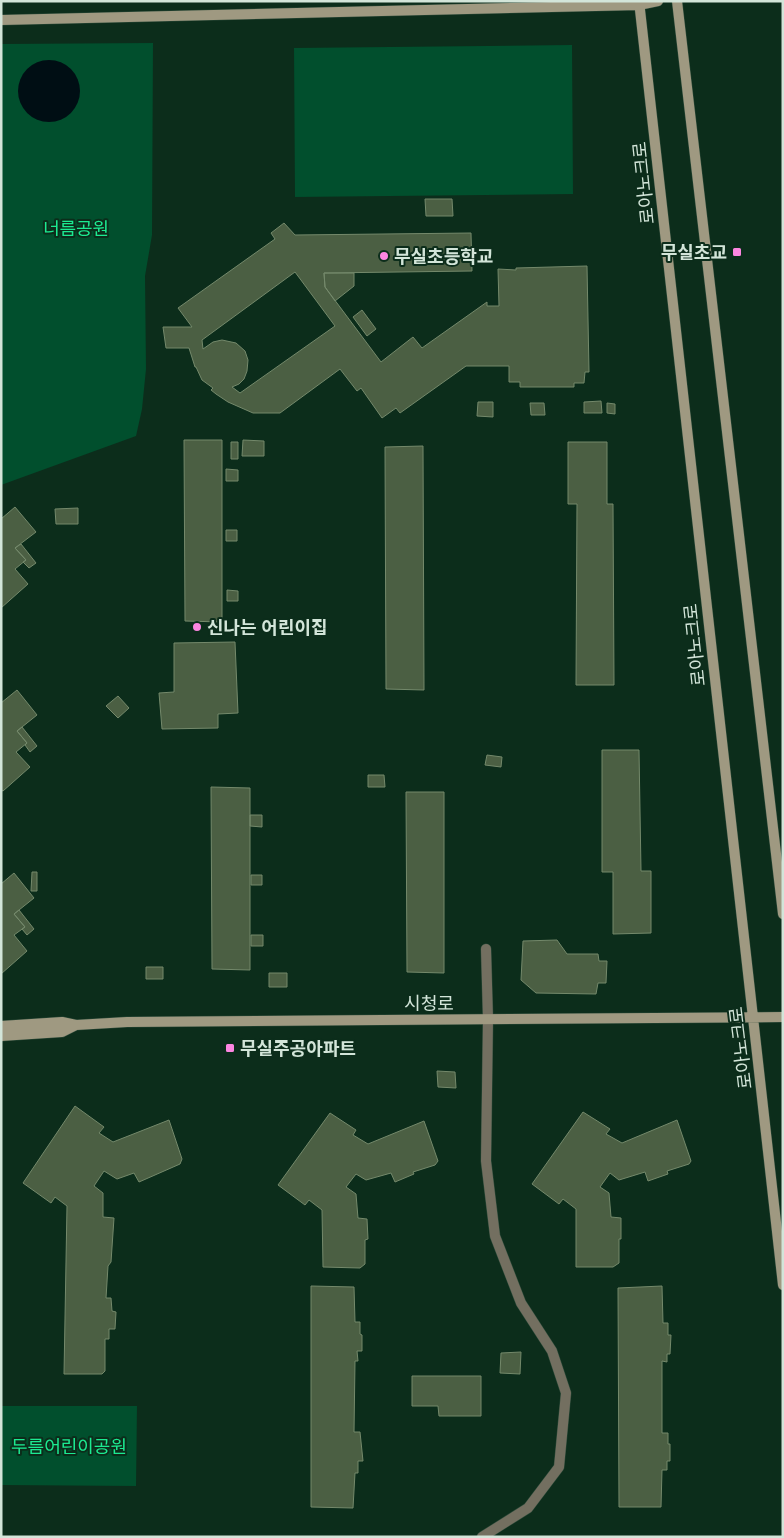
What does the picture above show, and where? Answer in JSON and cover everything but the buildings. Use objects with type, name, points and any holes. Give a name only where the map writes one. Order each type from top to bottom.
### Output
[{"type":"street","points":[[1,20],[658,1]]},
{"type":"street","points":[[678,1],[783,914]]},
{"type":"street","name":"로아노크로","points":[[639,3],[783,1285]]},
{"type":"street","name":"시청로","points":[[76,1025],[127,1022],[783,1017]]},
{"type":"street","points":[[1,1026],[62,1022],[76,1025]]},
{"type":"street","points":[[1,1036],[62,1032],[76,1025]]},
{"type":"lane","points":[[482,1537],[528,1508],[559,1467],[566,1393],[552,1351],[521,1303],[495,1236],[486,1161],[488,1019],[486,949]]},
{"type":"green space","name":"너름공원","points":[[153,43],[152,235],[145,276],[146,369],[142,409],[136,436],[1,485],[1,44]]},
{"type":"green space","points":[[572,45],[573,194],[295,197],[294,48]]},
{"type":"green space","name":"두름어린이공원","points":[[1,1406],[137,1406],[136,1486],[1,1485]]},
{"type":"shaded area","points":[[49,60],[61,62],[71,69],[78,79],[80,91],[78,103],[71,113],[61,120],[49,122],[37,120],[27,113],[20,103],[18,91],[20,79],[27,69],[37,62]]},
{"type":"place","name":"무실초교","points":[[737,252]]},
{"type":"place","name":"무실초등학교","points":[[384,256]]},
{"type":"place","name":"신나는 어린이집","points":[[197,627]]},
{"type":"place","name":"무실주공아파트","points":[[230,1048]]}]
